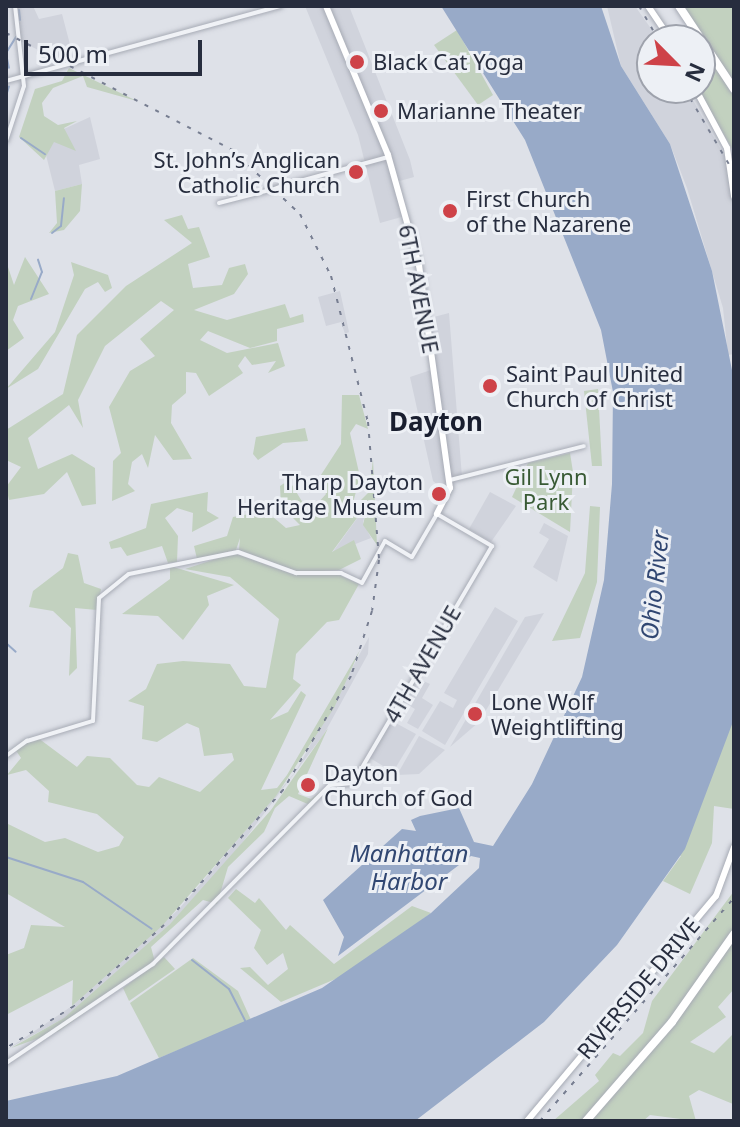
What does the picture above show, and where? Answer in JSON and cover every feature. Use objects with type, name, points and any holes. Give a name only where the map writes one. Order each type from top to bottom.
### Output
[{"type":"highway","points":[[679,6],[734,89]]},
{"type":"highway","points":[[586,1121],[672,1022],[734,934]]},
{"type":"main road","name":"6TH AVENUE","points":[[326,6],[388,157],[430,319],[448,480],[437,514]]},
{"type":"main road","points":[[648,6],[660,24]]},
{"type":"main road","points":[[704,104],[727,148],[734,196]]},
{"type":"main road","name":"RIVERSIDE DRIVE","points":[[527,1121],[716,896],[734,847]]},
{"type":"street","points":[[6,141],[23,77],[15,6]]},
{"type":"street","points":[[6,81],[281,6]]},
{"type":"street","points":[[219,203],[388,157]]},
{"type":"street","points":[[448,480],[584,446]]},
{"type":"street","name":"4TH AVENUE","points":[[6,1063],[153,964],[330,785],[353,783],[492,546],[437,514]]},
{"type":"street","name":"6TH AVENUE","points":[[6,756],[95,717],[99,598],[124,576],[238,552],[296,573],[341,573],[362,583],[385,541],[412,557],[437,514]]},
{"type":"shaded area","points":[[16,6],[33,6],[39,19],[62,14],[74,60],[63,63],[19,40]]},
{"type":"shaded area","points":[[305,6],[349,6],[410,160],[414,177],[396,182],[405,216],[380,223],[358,135]]},
{"type":"shaded area","points":[[607,6],[635,6],[648,24],[636,24],[636,90],[621,66]]},
{"type":"shaded area","points":[[645,104],[695,104],[725,157],[734,196],[734,354],[728,355],[723,308],[687,188],[670,144]]},
{"type":"shaded area","points":[[90,117],[100,159],[79,165],[82,184],[55,191],[42,139]]},
{"type":"shaded area","points":[[340,291],[349,332],[345,334],[341,322],[326,326],[318,297]]},
{"type":"shaded area","points":[[449,313],[462,477],[448,480],[448,494],[433,481],[410,377],[434,369],[430,318]]},
{"type":"shaded area","points":[[490,492],[516,506],[491,542],[469,529]]},
{"type":"shaded area","points":[[369,502],[363,522],[371,538],[332,553]]},
{"type":"shaded area","points":[[544,523],[568,536],[557,582],[533,567],[549,539],[539,533]]},
{"type":"shaded area","points":[[495,607],[518,621],[445,745],[422,731],[440,701],[453,708],[457,700],[444,693]]},
{"type":"shaded area","points":[[544,613],[479,722],[450,747],[525,617]]},
{"type":"shaded area","points":[[369,637],[368,654],[324,734],[233,855],[170,924],[97,991],[64,1018],[6,1050],[72,1006],[179,909],[296,771]]},
{"type":"shaded area","points":[[417,678],[430,684],[422,698],[433,705],[418,729],[407,723],[415,709],[403,702]]},
{"type":"shaded area","points":[[392,721],[416,734],[393,772],[370,758]]},
{"type":"shaded area","points":[[419,736],[445,750],[419,774],[397,775]]},
{"type":"green space","points":[[679,6],[734,6],[734,89],[716,62],[716,24],[691,24]]},
{"type":"green space","points":[[457,30],[493,95],[478,105],[434,45]]},
{"type":"green space","points":[[69,68],[137,101],[87,87],[83,76],[53,88],[42,103],[44,116],[58,125],[77,121],[64,128],[76,151],[54,142],[44,160],[19,137],[35,89],[62,81]]},
{"type":"green space","points":[[716,68],[734,97],[734,187],[733,151],[707,104],[716,104]]},
{"type":"green space","points":[[82,184],[80,211],[64,230],[49,233],[57,223],[55,191]]},
{"type":"green space","points":[[182,215],[188,229],[199,227],[210,257],[188,264],[193,288],[222,285],[229,268],[245,264],[248,274],[234,294],[194,310],[227,320],[285,304],[290,318],[303,314],[304,322],[277,329],[277,341],[250,348],[208,331],[200,340],[227,353],[278,343],[285,366],[268,373],[276,361],[252,365],[245,356],[238,366],[243,373],[209,396],[196,373],[186,372],[186,393],[172,405],[171,423],[192,459],[173,460],[155,435],[148,468],[142,454],[132,462],[128,484],[135,491],[112,501],[113,461],[121,453],[109,407],[130,371],[155,356],[140,339],[174,310],[161,301],[105,346],[78,400],[83,428],[69,405],[28,438],[38,469],[72,454],[95,468],[96,504],[82,506],[67,472],[44,494],[9,500],[6,487],[21,467],[6,460],[6,430],[63,394],[77,335],[126,286],[192,243],[164,220]]},
{"type":"green space","points":[[25,257],[49,294],[18,306],[13,320],[24,338],[6,351],[6,261],[14,285]]},
{"type":"green space","points":[[71,262],[108,275],[112,288],[105,292],[98,282],[85,289],[38,369],[6,389],[55,332],[74,275]]},
{"type":"green space","points":[[598,389],[602,466],[592,466],[584,391]]},
{"type":"green space","points":[[342,395],[359,395],[368,429],[356,424],[350,433],[360,477],[351,510],[369,492],[373,459],[377,545],[363,525],[368,503],[332,552],[354,540],[361,559],[339,570],[298,572],[239,550],[240,538],[236,550],[197,559],[194,546],[227,536],[233,517],[266,511],[286,528],[300,525],[281,506],[280,486],[289,480],[309,513],[326,494],[319,478],[341,444]]},
{"type":"green space","points":[[305,428],[308,441],[283,443],[258,460],[253,454],[256,437]]},
{"type":"green space","name":"Gil Lynn Park","points":[[570,453],[573,472],[570,532],[512,497],[528,463]]},
{"type":"green space","points":[[208,492],[207,511],[219,518],[192,532],[193,513],[177,508],[165,518],[178,536],[177,562],[168,563],[162,546],[127,556],[121,547],[111,549],[109,542],[146,528],[151,504]]},
{"type":"green space","points":[[590,506],[600,507],[597,582],[580,638],[552,641],[585,573]]},
{"type":"green space","points":[[68,553],[78,555],[84,583],[101,589],[97,610],[75,608],[77,668],[69,676],[71,628],[53,611],[29,607],[33,591],[63,568]]},
{"type":"green space","points":[[234,553],[295,575],[337,574],[359,584],[339,620],[327,622],[296,654],[293,679],[301,685],[270,720],[288,712],[301,691],[306,695],[261,790],[277,788],[287,775],[360,650],[334,708],[276,796],[162,926],[72,1006],[73,980],[6,1015],[6,955],[24,948],[31,925],[65,927],[6,893],[6,823],[45,842],[65,838],[98,852],[119,846],[124,837],[97,814],[48,802],[49,791],[26,770],[7,775],[21,758],[15,749],[38,738],[77,767],[87,756],[110,758],[137,785],[149,787],[159,777],[200,792],[234,760],[232,753],[204,756],[199,728],[187,723],[157,742],[142,739],[144,706],[128,701],[146,689],[157,664],[183,661],[230,664],[244,686],[266,688],[279,619],[230,577],[185,569]]},
{"type":"green space","points":[[170,566],[234,585],[207,596],[209,605],[183,640],[158,616],[122,614],[170,579]]},
{"type":"green space","points":[[734,712],[734,809],[714,806],[712,843],[690,894],[663,881],[681,856],[675,853]]},
{"type":"green space","points":[[328,728],[298,794],[311,799],[331,783],[310,805],[289,796],[275,808],[264,832],[228,867],[217,904],[203,900],[151,947],[155,962],[59,1031],[11,1048],[64,1018],[170,924],[271,810]]},
{"type":"green space","points":[[236,889],[255,903],[259,898],[286,930],[290,925],[334,964],[412,906],[431,913],[352,972],[281,1002],[240,968],[250,967],[268,985],[288,969],[283,953],[267,965],[254,948],[261,930],[228,898]]},
{"type":"green space","points":[[734,891],[734,989],[718,1007],[726,1017],[690,1042],[714,1053],[734,1033],[733,1104],[699,1090],[689,1096],[696,1121],[650,1115],[643,1121],[553,1121],[599,1081],[595,1075],[613,1053],[620,1056],[643,1033],[652,1001]]},
{"type":"green space","points":[[164,957],[175,969],[129,1001],[123,988]]},
{"type":"green space","points":[[193,958],[238,991],[251,1020],[159,1058],[130,1003]]},
{"type":"water","points":[[441,6],[601,6],[621,66],[636,90],[636,104],[645,104],[670,144],[712,271],[734,380],[734,719],[685,849],[617,945],[544,1022],[415,1121],[6,1121],[6,1101],[117,1076],[322,988],[431,913],[479,868],[480,858],[471,856],[338,956],[344,937],[323,900],[402,829],[416,831],[411,820],[420,816],[459,808],[474,842],[493,846],[532,784],[582,677],[604,580],[612,484],[613,392],[601,330],[525,140]]},
{"type":"waterway","points":[[19,10],[20,20]]},
{"type":"waterway","points":[[6,53],[16,37]]},
{"type":"waterway","points":[[6,54],[9,68]]},
{"type":"waterway","points":[[6,96],[9,86]]},
{"type":"waterway","points":[[21,138],[45,154]]},
{"type":"waterway","points":[[52,233],[61,226],[64,198]]},
{"type":"waterway","points":[[31,299],[42,272],[38,260]]},
{"type":"waterway","points":[[6,643],[16,652]]},
{"type":"waterway","points":[[6,857],[83,882],[152,929]]},
{"type":"waterway","points":[[192,960],[229,989],[247,1024]]},
{"type":"railway","points":[[639,6],[650,24]]},
{"type":"railway","points":[[6,33],[231,149],[300,214],[331,276],[368,422],[379,560],[372,611],[351,676],[283,790],[164,925],[74,1006],[6,1048]]},
{"type":"railway","points":[[693,104],[734,173]]},
{"type":"railway","points":[[540,1121],[734,898]]},
{"type":"place","name":"Black Cat Yoga","points":[[357,62]]},
{"type":"place","name":"Marianne Theater","points":[[381,111]]},
{"type":"place","name":"St. John’s Anglican Catholic Church","points":[[356,172]]},
{"type":"place","name":"First Church of the Nazarene","points":[[450,211]]},
{"type":"place","name":"Saint Paul United Church of Christ","points":[[490,386]]},
{"type":"place","name":"Tharp Dayton Heritage Museum","points":[[439,494]]},
{"type":"place","name":"Lone Wolf Weightlifting","points":[[475,714]]},
{"type":"place","name":"Dayton Church of God","points":[[308,785]]},
{"type":"district","name":"Dayton","points":[[436,422]]},
{"type":"water label","name":"Ohio River","points":[[654,585]]},
{"type":"water label","name":"Manhattan Harbor","points":[[409,867]]}]
